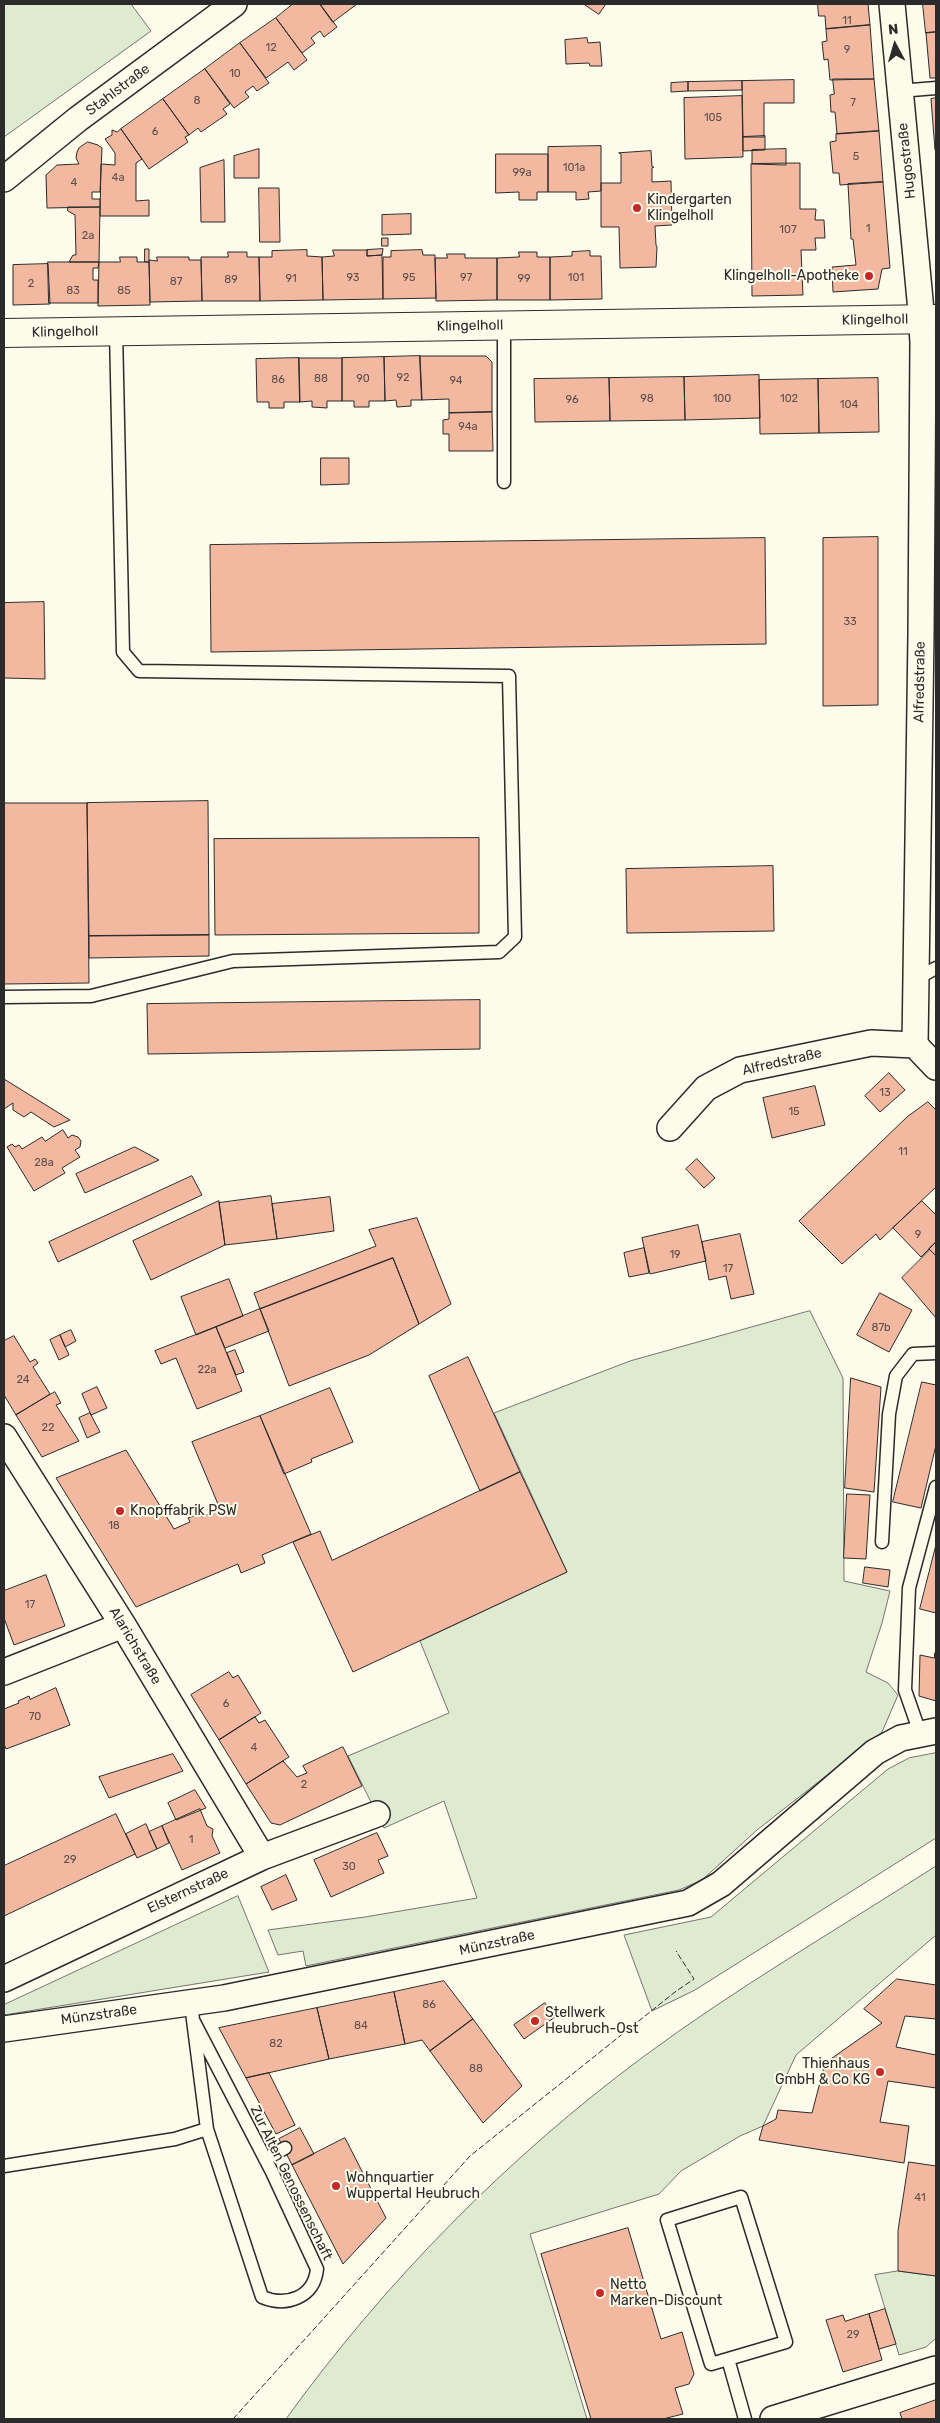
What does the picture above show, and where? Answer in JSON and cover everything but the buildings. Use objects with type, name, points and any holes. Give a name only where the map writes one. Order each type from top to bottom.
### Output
[{"type":"street","name":"Stahlstraße","points":[[4,179],[78,119],[234,4]]},
{"type":"street","name":"Hugostraße","points":[[892,4],[900,91],[929,319]]},
{"type":"street","name":"Klingelholl","points":[[4,333],[929,319]]},
{"type":"street","name":"Alfredstraße","points":[[670,1128],[706,1088],[740,1070],[871,1043],[915,1045],[926,974],[929,319]]},
{"type":"street","points":[[915,1045],[936,1068]]},
{"type":"street","name":"Alarichstraße","points":[[4,1437],[123,1625],[262,1857]]},
{"type":"street","points":[[4,1672],[123,1625]]},
{"type":"street","name":"Münzstraße","points":[[4,2029],[192,2011],[302,1983],[688,1903],[721,1884],[875,1752],[901,1738],[928,1732]]},
{"type":"street","name":"Elsternstraße","points":[[4,1979],[262,1857],[377,1814]]},
{"type":"street","points":[[773,2419],[936,2369]]},
{"type":"lane","points":[[900,91],[936,88]]},
{"type":"lane","points":[[504,325],[504,482]]},
{"type":"lane","points":[[4,996],[91,996],[233,962],[499,952],[515,937],[509,676],[139,671],[124,652],[116,331]]},
{"type":"lane","points":[[882,1542],[889,1414],[896,1376],[913,1354],[936,1353]]},
{"type":"lane","points":[[928,1732],[905,1690],[909,1588],[936,1487]]},
{"type":"lane","name":"Zur Alten Genossenschaft","points":[[192,2011],[317,2270],[316,2282],[308,2293],[290,2299],[273,2301],[262,2297],[207,2129],[192,2011]]},
{"type":"lane","points":[[4,2166],[176,2140],[207,2129]]},
{"type":"lane","points":[[265,2159],[284,2148]]},
{"type":"lane","points":[[741,2197],[786,2342],[728,2359],[711,2364],[667,2220],[741,2197]]},
{"type":"lane","points":[[728,2359],[745,2419]]},
{"type":"green space","points":[[4,4],[131,4],[151,31],[4,137]]},
{"type":"green space","points":[[810,1311],[843,1378],[844,1581],[890,1591],[866,1672],[888,1683],[898,1695],[882,1732],[757,1830],[702,1880],[679,1890],[306,1966],[303,1951],[278,1955],[268,1930],[365,1917],[477,1898],[444,1801],[384,1828],[348,1756],[449,1713],[420,1641],[567,1572],[494,1413],[630,1361]]},
{"type":"green space","points":[[936,1753],[936,1838],[695,1990],[652,2011],[624,1935],[711,1917],[888,1769],[909,1758]]},
{"type":"green space","points":[[936,1866],[936,1935],[796,2055],[763,2126],[740,2136],[681,2171],[659,2194],[530,2234],[587,2419],[286,2419],[324,2368],[406,2271],[451,2224],[544,2137],[643,2057],[714,2007]]},
{"type":"green space","points":[[238,1896],[269,1972],[4,2015],[4,2005]]},
{"type":"green space","points":[[898,2271],[936,2276],[936,2338],[926,2347],[899,2355],[875,2275]]},
{"type":"fence","points":[[233,2419],[470,2156],[675,1992],[694,1979],[676,1951]]},
{"type":"place","name":"Kindergarten Klingelholl","points":[[637,208]]},
{"type":"place","name":"Klingelholl-Apotheke","points":[[869,276]]},
{"type":"place","name":"Knopffabrik PSW","points":[[120,1511]]},
{"type":"place","name":"Stellwerk Heubruch-Ost","points":[[535,2021]]},
{"type":"place","name":"Thienhaus GmbH & Co KG","points":[[880,2072]]},
{"type":"place","name":"Wohnquartier Wuppertal Heubruch","points":[[336,2186]]},
{"type":"place","name":"Netto Marken-Discount","points":[[600,2293]]}]
